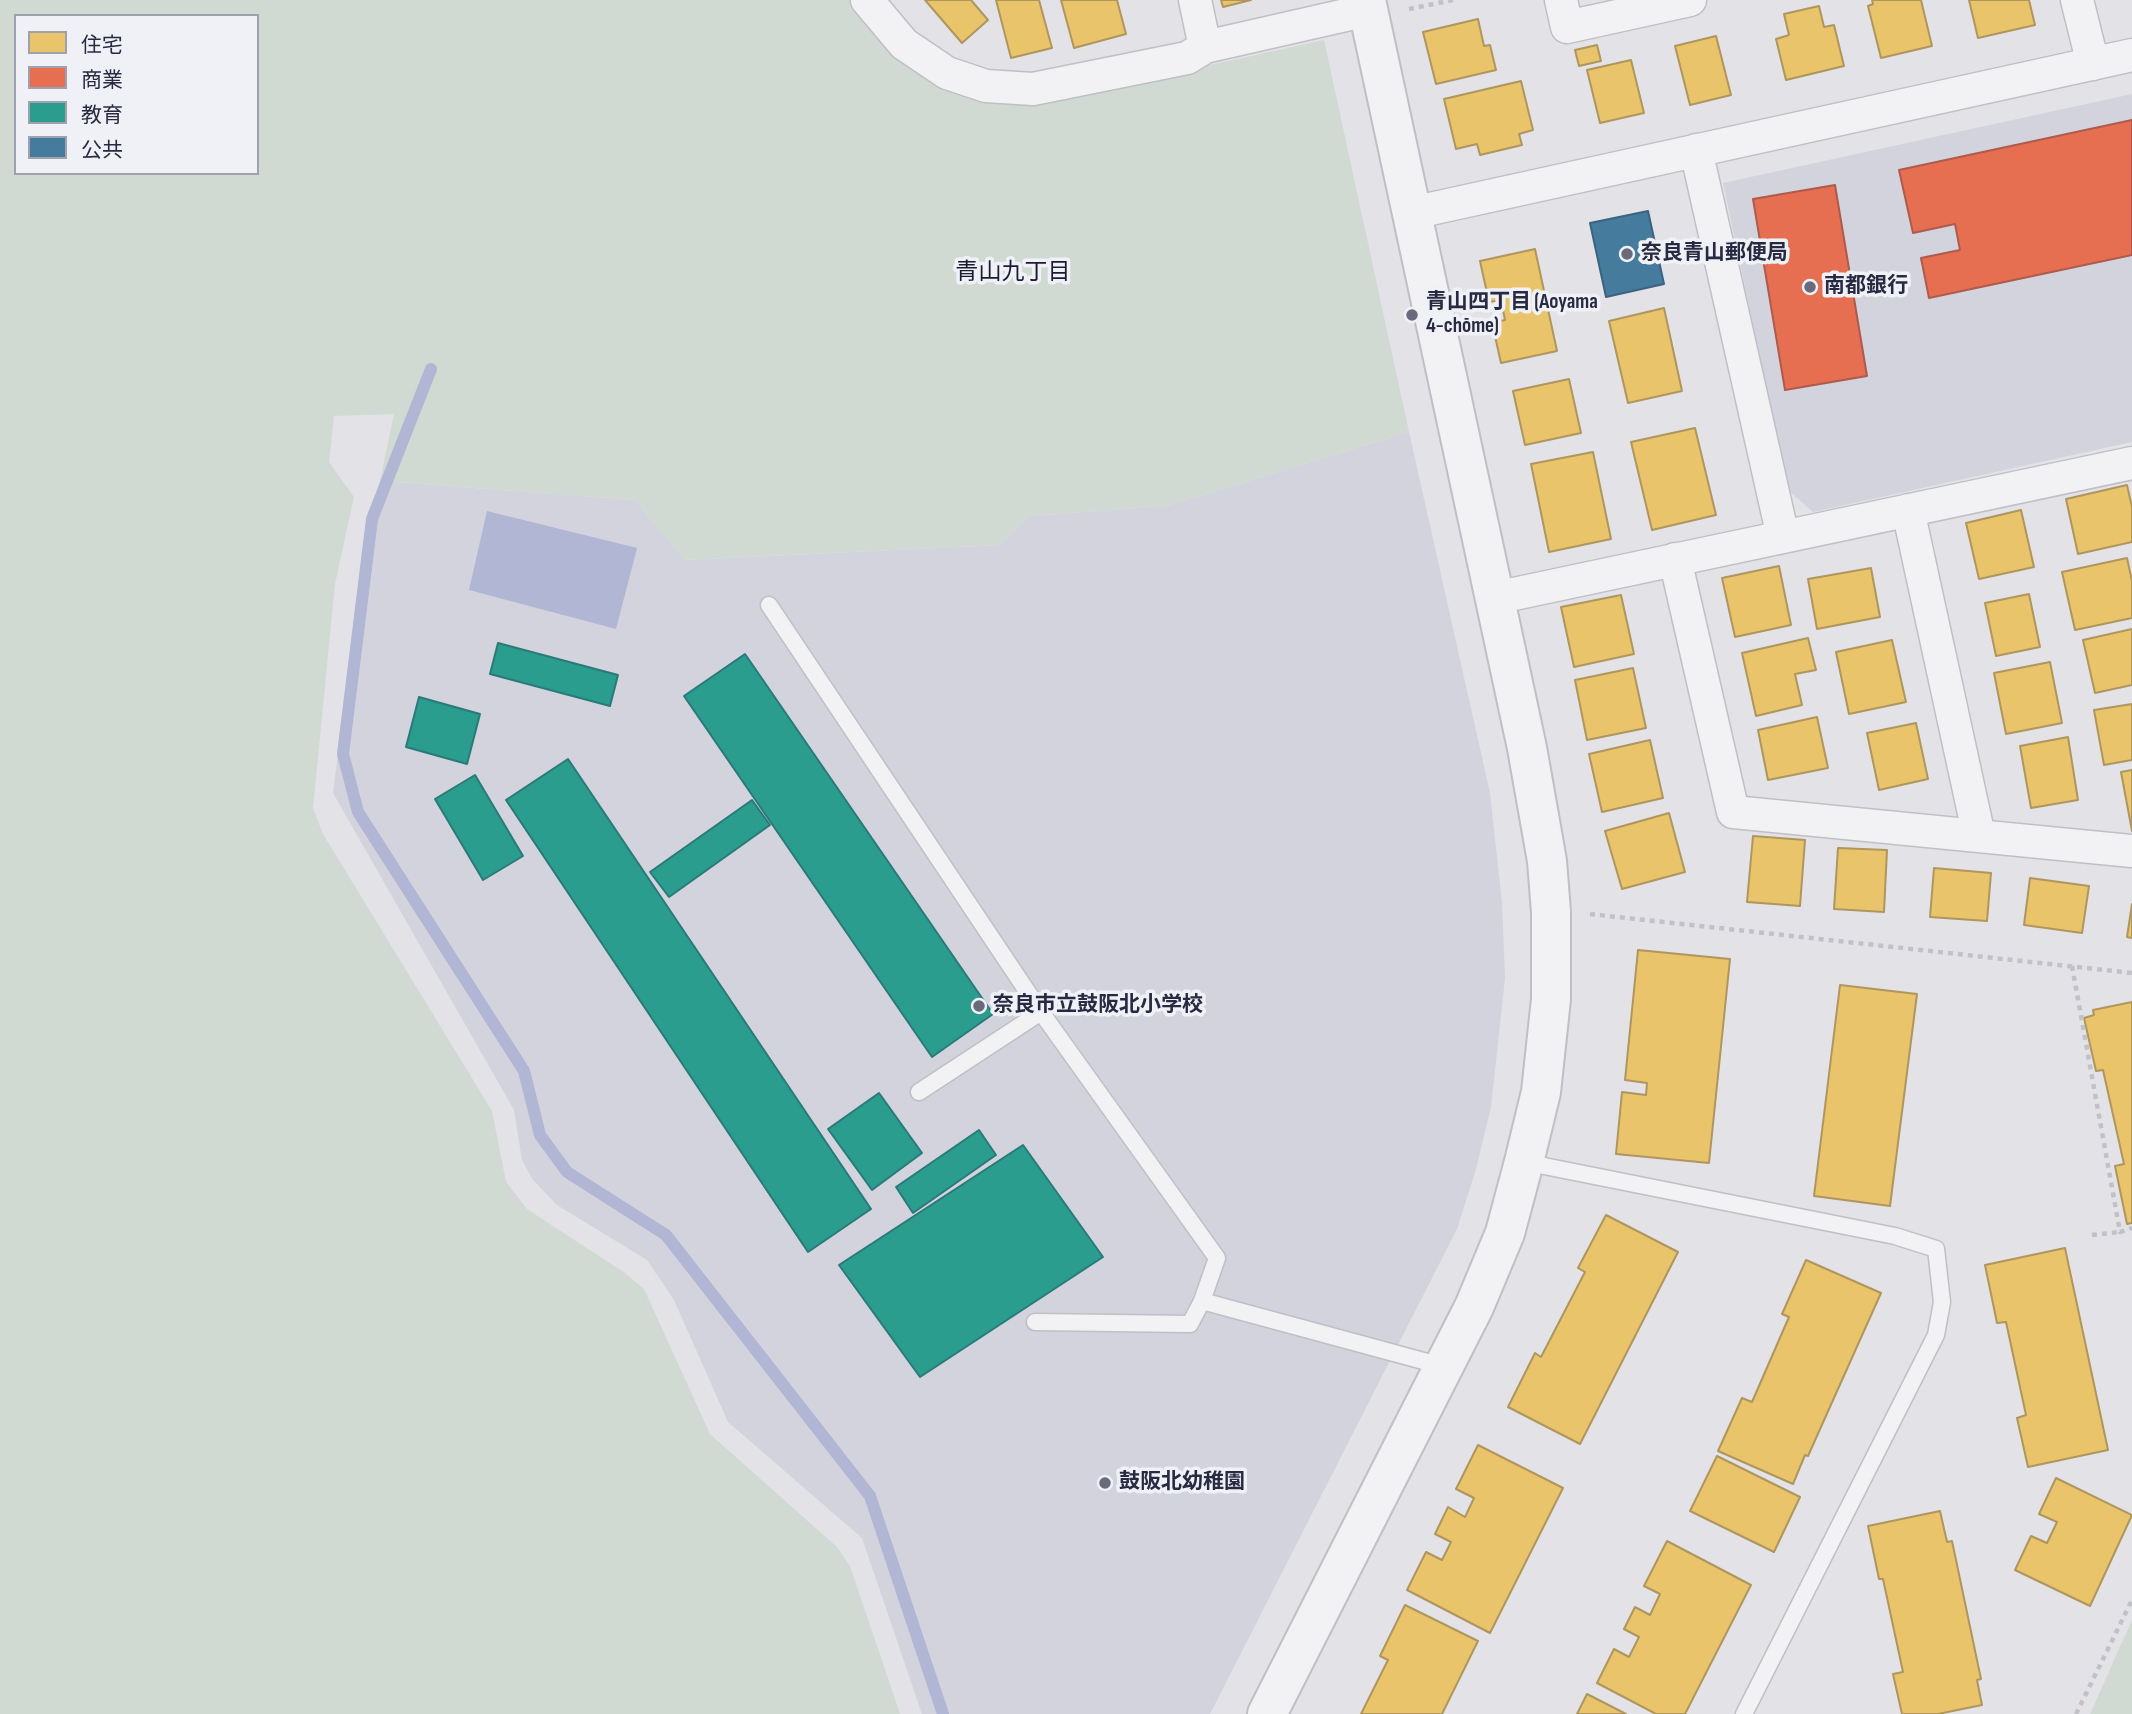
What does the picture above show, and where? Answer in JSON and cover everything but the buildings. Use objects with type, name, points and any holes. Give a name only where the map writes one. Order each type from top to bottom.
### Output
[{"type":"street","points":[[867,0],[904,44],[947,73],[986,86],[1033,89],[1187,58],[1205,47],[1367,5],[1495,598],[1540,823],[1547,861],[1551,912],[1551,999],[1541,1092],[1505,1233],[1474,1307],[1267,1714]]},
{"type":"street","points":[[1195,0],[1205,47]]},
{"type":"street","points":[[1561,0],[1567,27],[1690,0]]},
{"type":"street","points":[[2077,0],[2093,64]]},
{"type":"street","points":[[1412,213],[2132,55]]},
{"type":"street","points":[[1696,150],[1783,537]]},
{"type":"street","points":[[1495,598],[2132,463]]},
{"type":"street","points":[[1908,510],[1979,836]]},
{"type":"street","points":[[1675,559],[1733,811],[2132,851]]},
{"type":"lane","points":[[769,605],[1041,1012],[1217,1258],[1202,1301],[1190,1324],[1035,1322]]},
{"type":"lane","points":[[919,1092],[1041,1012]]},
{"type":"lane","points":[[1524,1162],[1895,1236],[1936,1249],[1941,1302],[1936,1335],[1744,1714]]},
{"type":"lane","points":[[1202,1301],[1442,1366]]},
{"type":"path","points":[[1551,912],[2132,973]]},
{"type":"path","points":[[2072,965],[2120,1232]]},
{"type":"path","points":[[2092,1235],[2132,1228]]},
{"type":"path","points":[[2076,1714],[2132,1600]]},
{"type":"shaded area","points":[[0,0],[852,0],[897,57],[1073,95],[1324,40],[1409,432],[1167,506],[1029,516],[1000,545],[684,560],[635,500],[380,481],[394,414],[334,416],[329,462],[354,497],[335,584],[313,808],[323,834],[492,1111],[506,1182],[527,1209],[625,1273],[644,1289],[710,1434],[837,1547],[850,1566],[900,1714],[0,1714]]},
{"type":"shaded area","points":[[2132,94],[2132,442],[1813,512],[1788,490],[1723,183]]},
{"type":"shaded area","name":"奈良市立鼓阪北小学校","points":[[1409,432],[1490,793],[1502,903],[1505,978],[1491,1107],[1476,1169],[1457,1229],[1210,1714],[922,1714],[862,1538],[728,1422],[674,1300],[647,1260],[557,1205],[533,1180],[522,1160],[514,1110],[333,793],[364,550],[380,481],[635,500],[685,560],[1000,545],[1029,516],[1167,506]]},
{"type":"shaded area","points":[[2132,1620],[2132,1714],[2090,1714]]},
{"type":"water","points":[[487,511],[637,548],[616,629],[469,590]]},
{"type":"waterway","points":[[431,369],[372,519],[343,754],[358,812],[524,1071],[540,1135],[567,1172],[666,1235],[870,1496],[943,1714]]},
{"type":"place","name":"奈良青山郵便局","points":[[1627,254]]},
{"type":"place","name":"南都銀行","points":[[1810,287]]},
{"type":"place","name":"青山四丁目 (Aoyama 4-chōme)","points":[[1412,315]]},
{"type":"place","name":"奈良市立鼓阪北小学校","points":[[979,1006]]},
{"type":"place","name":"鼓阪北幼稚園","points":[[1105,1483]]},
{"type":"district","name":"青山九丁目","points":[[1013,273]]}]
